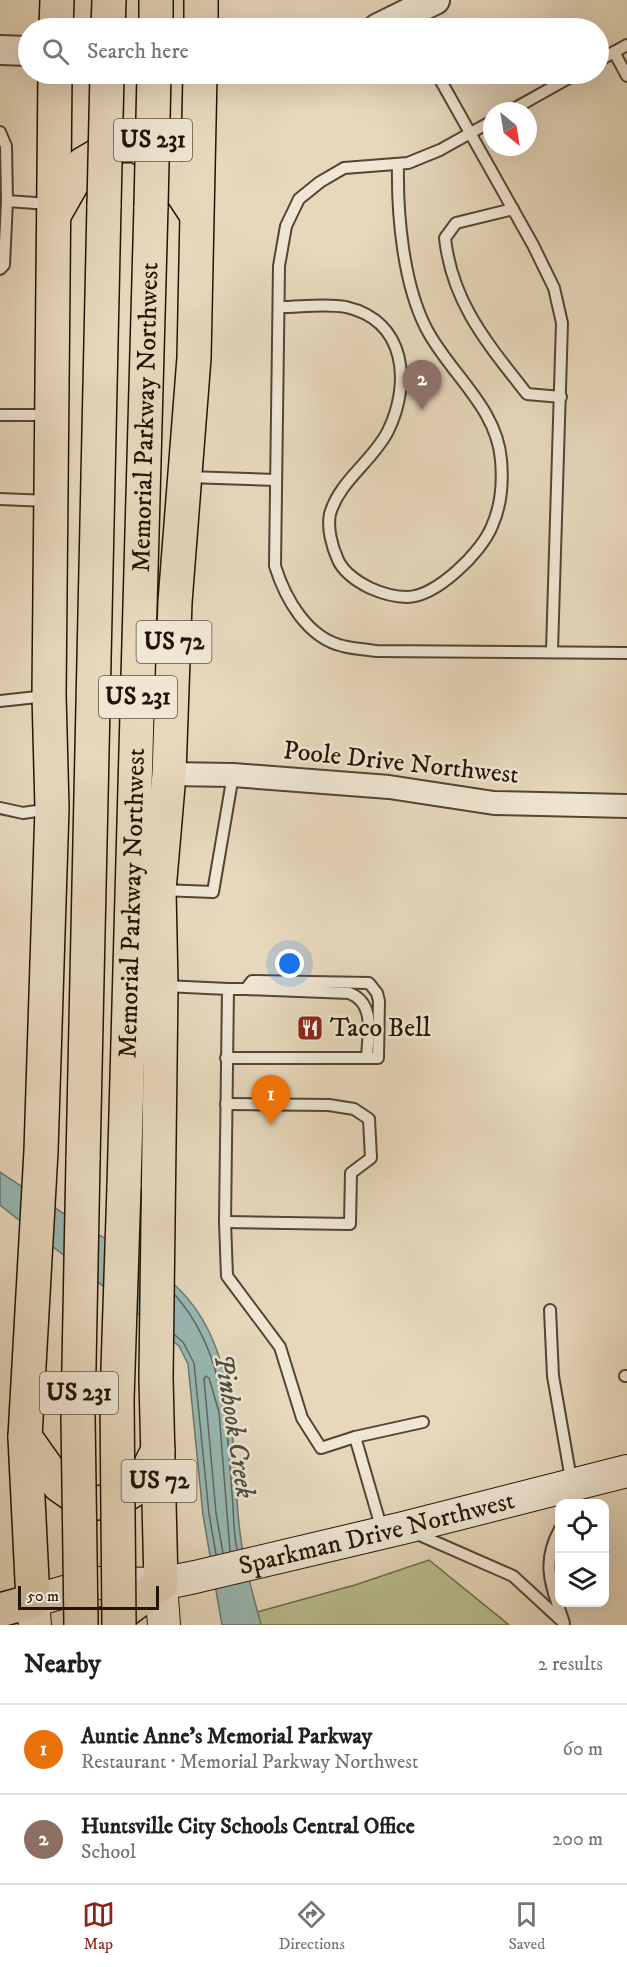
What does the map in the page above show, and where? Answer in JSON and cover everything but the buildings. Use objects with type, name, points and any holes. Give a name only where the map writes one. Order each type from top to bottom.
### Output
[{"type":"highway","points":[[56,18],[57,0]]},
{"type":"highway","points":[[108,18],[109,0]]},
{"type":"highway","points":[[156,0],[156,18]]},
{"type":"highway","points":[[201,0],[201,18]]},
{"type":"highway","points":[[0,1610],[34,1613],[25,1437],[41,1151],[52,808],[50,695],[55,84]]},
{"type":"highway","name":"Memorial Parkway Northwest","points":[[81,1625],[78,1416],[107,84]]},
{"type":"highway","name":"Memorial Parkway Northwest","points":[[119,1625],[117,1399],[154,84]]},
{"type":"highway","name":"US 72","points":[[161,1584],[156,1378],[161,986],[159,890],[169,774],[175,602],[194,358],[200,84]]},
{"type":"highway","points":[[53,210],[83,164],[114,146],[136,145],[161,161],[196,214]]},
{"type":"highway","points":[[25,1437],[59,1485],[86,1503],[115,1501],[140,1486],[158,1450]]},
{"type":"highway","name":"Sparkman Drive Northwest","points":[[98,1625],[108,1623],[161,1584]]},
{"type":"main road","name":"Sparkman Drive Northwest","points":[[34,1613],[94,1582],[161,1584],[195,1577],[393,1531],[570,1494],[627,1471]]},
{"type":"main road","points":[[161,1584],[164,1625]]},
{"type":"street","points":[[397,18],[416,8]]},
{"type":"street","points":[[0,50],[18,51]]},
{"type":"street","name":"Poole Drive Northwest","points":[[169,774],[233,775],[389,787],[494,803],[627,806]]},
{"type":"lane","points":[[609,55],[627,45]]},
{"type":"lane","points":[[614,52],[627,76]]},
{"type":"lane","points":[[444,84],[554,288],[562,324],[552,650]]},
{"type":"lane","points":[[526,102],[558,84]]},
{"type":"lane","points":[[483,126],[440,150],[408,163],[344,168],[320,182],[299,199],[286,226],[279,266],[275,566],[282,590],[296,611],[315,632],[340,646],[376,651],[552,650],[627,653]]},
{"type":"lane","points":[[0,132],[6,146],[7,201],[4,265],[0,269]]},
{"type":"lane","points":[[279,307],[346,307],[375,319],[393,338],[401,361],[400,393],[388,431],[370,458],[342,489],[330,514],[331,538],[339,562],[357,582],[380,593],[408,598],[440,585],[470,561],[492,528],[502,492],[501,458],[492,426],[473,393],[446,361],[425,327],[412,288],[402,236],[397,202],[398,164]]},
{"type":"lane","points":[[7,201],[53,210]]},
{"type":"lane","points":[[513,209],[456,224],[445,238],[448,267],[464,307],[488,344],[527,394],[561,397]]},
{"type":"lane","points":[[0,415],[53,415]]},
{"type":"lane","points":[[184,477],[276,480]]},
{"type":"lane","points":[[0,488],[14,500]]},
{"type":"lane","points":[[0,499],[53,501]]},
{"type":"lane","points":[[0,701],[50,695]]},
{"type":"lane","points":[[159,890],[213,892],[233,775]]},
{"type":"lane","points":[[0,808],[23,813],[52,808]]},
{"type":"lane","points":[[246,989],[252,981],[369,983],[377,993],[379,1001],[373,1058]]},
{"type":"lane","points":[[161,986],[349,993],[357,996],[369,1013],[373,1058]]},
{"type":"lane","points":[[228,989],[225,1222],[227,1276],[280,1347],[302,1418],[321,1448],[355,1437],[423,1422]]},
{"type":"lane","points":[[226,1058],[373,1058]]},
{"type":"lane","points":[[225,1222],[351,1224],[351,1173],[371,1158],[369,1119],[354,1109],[329,1105],[226,1104]]},
{"type":"lane","points":[[549,1310],[552,1376],[570,1494]]},
{"type":"lane","points":[[355,1437],[393,1531],[513,1576],[565,1624]]},
{"type":"lane","points":[[555,1537],[549,1547],[549,1577],[565,1624]]},
{"type":"green space","points":[[429,1560],[509,1625],[261,1625],[257,1612],[355,1585]]},
{"type":"water","points":[[0,1172],[160,1273],[194,1306],[211,1335],[222,1367],[229,1401],[241,1540],[261,1625],[222,1625],[203,1515],[188,1364],[179,1346],[0,1205]]},
{"type":"place","name":"Huntsville City Schools Central Office","points":[[422,410]]},
{"type":"place","name":"Taco Bell","points":[[310,1028]]},
{"type":"place","name":"Auntie Anne's Memorial Parkway","points":[[271,1125]]},
{"type":"water label","name":"Pinhook Creek","points":[[234,1426]]}]
